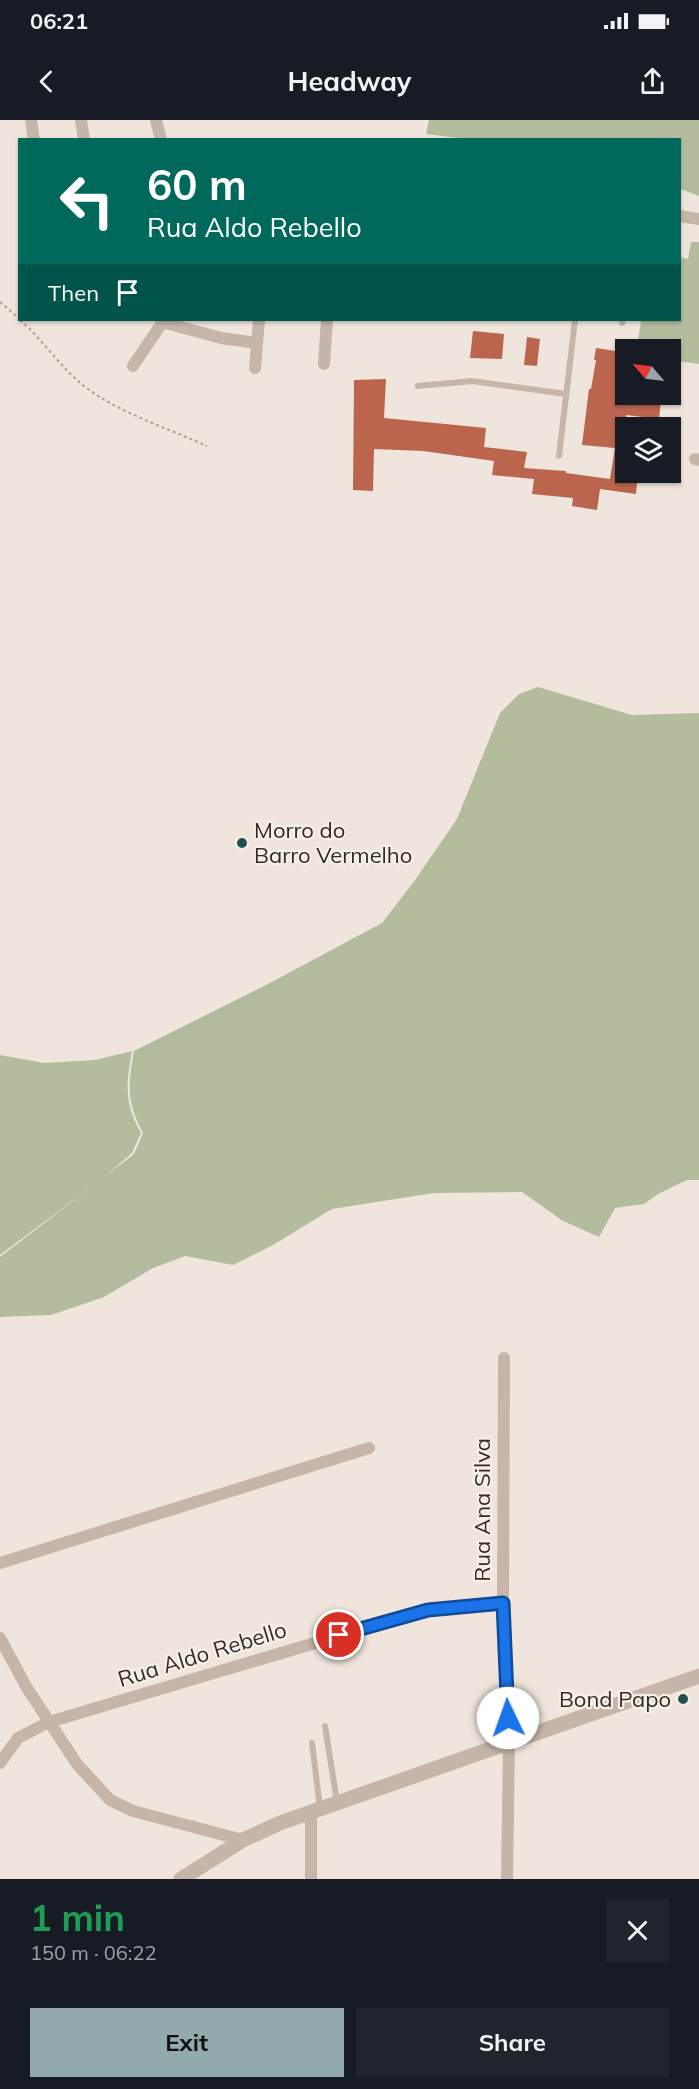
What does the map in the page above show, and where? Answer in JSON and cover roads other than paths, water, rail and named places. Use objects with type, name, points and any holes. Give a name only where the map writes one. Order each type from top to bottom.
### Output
[{"type":"street","points":[[31,120],[34,138]]},
{"type":"street","points":[[81,120],[84,138]]},
{"type":"street","points":[[156,120],[159,138]]},
{"type":"street","points":[[681,216],[699,219]]},
{"type":"street","points":[[133,366],[163,321],[221,338],[257,343]]},
{"type":"street","points":[[255,368],[259,321]]},
{"type":"street","points":[[324,364],[327,321]]},
{"type":"street","name":"Rua Ana Silva","points":[[504,1358],[503,1603],[509,1741],[507,1879]]},
{"type":"street","points":[[0,1563],[369,1448]]},
{"type":"street","name":"Rua Aldo Rebello","points":[[0,1762],[18,1738],[49,1722],[428,1610],[503,1603]]},
{"type":"street","points":[[0,1638],[27,1688],[77,1764],[110,1800],[133,1811],[243,1840]]},
{"type":"street","points":[[181,1879],[243,1840],[280,1823],[699,1676]]},
{"type":"street","points":[[311,1879],[316,1810]]},
{"type":"lane","points":[[559,456],[575,321]]},
{"type":"lane","points":[[418,386],[472,381],[566,394]]},
{"type":"lane","points":[[325,1726],[337,1802]]},
{"type":"lane","points":[[312,1743],[316,1810]]},
{"type":"place","name":"Morro do Barro Vermelho","points":[[242,843]]},
{"type":"place","name":"Bond Papo","points":[[683,1699]]}]
